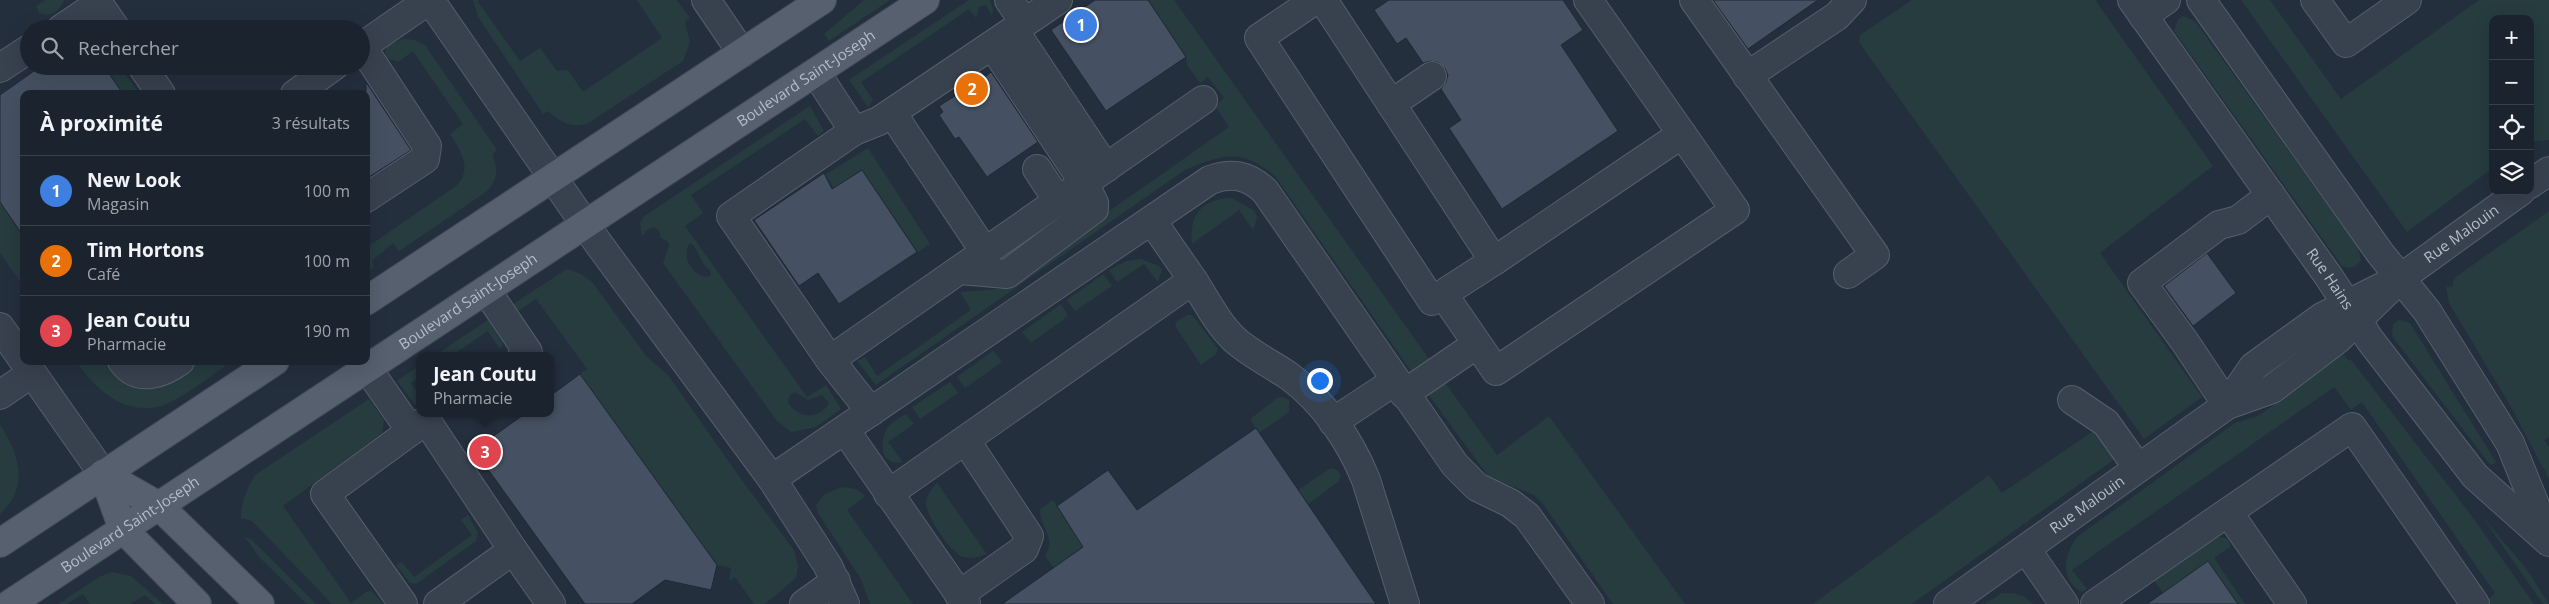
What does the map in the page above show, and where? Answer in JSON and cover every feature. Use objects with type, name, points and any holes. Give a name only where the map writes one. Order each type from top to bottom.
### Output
[{"type":"main road","points":[[370,298],[554,179],[822,0]]},
{"type":"main road","name":"Boulevard Saint-Joseph","points":[[10,604],[925,0]]},
{"type":"main road","points":[[0,543],[269,365]]},
{"type":"main road","points":[[103,474],[159,506],[260,604]]},
{"type":"main road","points":[[103,474],[122,529],[197,604]]},
{"type":"street","points":[[370,41],[430,0],[586,225],[772,479],[841,592],[804,604]]},
{"type":"street","points":[[706,0],[742,52]]},
{"type":"street","points":[[960,270],[1007,274],[1092,213],[1094,203],[1095,175],[1010,32],[1009,0]]},
{"type":"street","points":[[871,412],[830,360],[731,216],[854,130],[879,121],[892,113],[1058,0]]},
{"type":"street","points":[[1315,0],[1258,38],[1432,301],[1682,134]]},
{"type":"street","points":[[1323,0],[1494,261]]},
{"type":"street","points":[[1443,294],[1496,371],[1735,210],[1588,0]]},
{"type":"street","points":[[1694,0],[1874,255],[1848,274]]},
{"type":"street","points":[[1747,76],[1837,16],[1852,0]]},
{"type":"street","points":[[2137,8],[2166,0]]},
{"type":"street","name":"Rue Hains","points":[[2201,0],[2380,253],[2427,311],[2510,443],[2549,541]]},
{"type":"street","points":[[2315,0],[2346,43],[2407,0]]},
{"type":"street","points":[[73,20],[97,2],[110,20]]},
{"type":"street","name":"Rue Hains","points":[[2137,8],[2271,195],[2370,340],[2475,476],[2549,541]]},
{"type":"street","points":[[0,68],[20,55]]},
{"type":"street","points":[[370,60],[427,146],[425,159],[370,195]]},
{"type":"street","points":[[816,73],[854,130]]},
{"type":"street","points":[[148,75],[158,90]]},
{"type":"street","points":[[301,90],[321,75]]},
{"type":"street","points":[[1391,104],[1432,76]]},
{"type":"street","points":[[830,360],[1202,100]]},
{"type":"street","points":[[892,113],[985,252]]},
{"type":"street","points":[[1037,169],[1058,201]]},
{"type":"street","points":[[2534,181],[2549,171]]},
{"type":"street","points":[[772,479],[1210,180],[1232,175],[1252,180],[1265,192],[1455,465],[1486,494],[1519,508],[1527,516],[1590,604]]},
{"type":"street","points":[[2227,405],[2185,342],[2142,283],[2219,226],[2238,220],[2271,195]]},
{"type":"street","name":"Rue Malouin","points":[[1948,604],[2227,405],[2253,367],[2322,317],[2352,312],[2516,195]]},
{"type":"street","points":[[1152,221],[1193,280],[1223,328],[1236,340],[1304,388],[1321,404],[1333,422],[1360,465],[1405,604]]},
{"type":"street","points":[[888,494],[1193,280]]},
{"type":"street","points":[[486,290],[528,352]]},
{"type":"street","points":[[0,327],[20,356]]},
{"type":"street","points":[[1333,422],[1400,388],[1477,344]]},
{"type":"street","points":[[26,365],[103,474]]},
{"type":"street","points":[[126,365],[129,369],[146,375],[166,371],[174,365]]},
{"type":"street","points":[[367,368],[416,414]]},
{"type":"street","points":[[0,395],[32,373]]},
{"type":"street","points":[[2072,400],[2106,423],[2138,468]]},
{"type":"street","points":[[403,604],[325,494],[425,422],[551,604]]},
{"type":"street","points":[[2095,604],[2352,427],[2475,604]]},
{"type":"street","points":[[845,430],[962,599],[1024,549],[1029,536],[966,441]]},
{"type":"street","points":[[2228,512],[2292,604]]},
{"type":"street","points":[[2026,549],[2064,604]]},
{"type":"street","points":[[440,603],[513,550]]},
{"type":"green space","points":[[46,0],[64,0],[57,11],[47,15],[39,13],[36,6]]},
{"type":"green space","points":[[473,0],[479,0],[478,2],[520,61],[540,48],[557,71],[568,70],[583,92],[662,38],[637,0],[677,0],[690,18],[685,22],[690,42],[683,61],[590,122],[573,125],[562,121],[548,111],[543,114],[478,17]]},
{"type":"green space","points":[[864,0],[890,0],[829,41],[824,34]]},
{"type":"green space","points":[[969,0],[990,0],[993,9],[992,16],[986,5],[979,7],[976,18],[969,9],[861,82],[873,100],[868,107],[849,80]]},
{"type":"green space","points":[[1148,0],[1174,0],[1429,359],[1411,371],[1275,176],[1252,161],[1242,158],[1221,157],[1185,170],[876,385],[857,361],[865,357],[877,376],[971,310],[960,292],[998,289],[1229,127],[1215,106],[1224,98],[1208,77],[1200,83],[1187,65],[1186,57]]},
{"type":"green space","points":[[1912,0],[2095,0],[2213,166],[2100,253],[2202,397],[2144,439],[1859,41],[1860,35]]},
{"type":"green space","points":[[2241,0],[2270,0],[2341,99],[2479,0],[2549,0],[2549,140],[2534,142],[2534,15],[2489,15],[2489,171],[2407,232]]},
{"type":"green space","points":[[2183,16],[2195,21],[2358,247],[2361,260],[2356,266],[2349,268],[2342,266],[2174,31],[2178,20]]},
{"type":"green space","points":[[403,39],[414,40],[425,45],[497,150],[492,154],[496,166],[496,176],[492,185],[483,194],[399,251],[393,243],[372,261],[374,267],[370,270],[370,245],[456,186],[464,173],[461,154],[450,134],[463,124],[413,51],[398,62],[387,58],[386,46]]},
{"type":"green space","points":[[110,75],[126,75],[136,90],[120,90]]},
{"type":"green space","points":[[810,106],[824,131],[818,136],[805,119],[691,195],[703,213],[685,226],[807,397],[826,385],[841,409],[816,427],[791,432],[777,421],[663,263],[669,246],[668,242],[661,238],[659,231],[654,227],[646,231],[642,237],[640,223],[643,217]],"holes":[[[690,243],[710,270],[711,275],[708,277],[697,273],[687,260],[687,248]],[[795,392],[808,400],[822,395],[829,403],[820,413],[814,415],[802,414],[788,402],[790,395]]]},
{"type":"green space","points":[[868,148],[930,244],[918,252],[862,170],[834,188],[825,175]]},
{"type":"green space","points":[[1232,198],[1255,211],[1257,218],[1253,230],[1239,210],[1192,244],[1193,224],[1200,210],[1213,201]]},
{"type":"green space","points":[[0,202],[20,231],[20,281],[0,253]]},
{"type":"green space","points":[[2549,211],[2549,437],[2544,440],[2549,447],[2549,479],[2511,407],[2449,303],[2446,287],[2453,286],[2453,281],[2457,276]]},
{"type":"green space","points":[[1141,259],[1162,269],[1158,282],[1144,264],[1117,282],[1109,270],[1126,261]]},
{"type":"green space","points":[[567,269],[581,274],[592,282],[647,357],[668,375],[741,479],[794,550],[798,566],[796,578],[765,604],[754,604],[735,577],[729,581],[731,568],[717,565],[580,374],[587,369],[536,299],[520,310],[510,306]]},
{"type":"green space","points":[[1103,274],[1112,286],[1075,311],[1067,300]]},
{"type":"green space","points":[[1061,304],[1068,316],[1031,343],[1022,332]]},
{"type":"green space","points":[[1192,315],[1218,349],[1216,354],[1201,365],[1175,326],[1177,321]]},
{"type":"green space","points":[[488,320],[503,344],[500,349],[488,331],[457,352],[440,352]]},
{"type":"green space","points":[[2399,320],[2410,323],[2496,462],[2492,465],[2392,336],[2393,324]]},
{"type":"green space","points":[[993,351],[1002,362],[965,388],[957,377]]},
{"type":"green space","points":[[2343,354],[2352,361],[2471,515],[2534,604],[2488,604],[2486,601],[2495,593],[2362,402],[2351,410],[2334,387],[2072,570],[2087,589],[2082,592],[2075,587],[2067,574],[2066,566],[2069,551],[2077,537],[2235,423],[2260,415]]},
{"type":"green space","points":[[79,365],[122,365],[167,381],[191,365],[226,365],[174,401],[157,407],[144,408],[132,406],[110,397]]},
{"type":"green space","points":[[416,368],[416,380],[411,383],[416,390],[416,406],[397,381]]},
{"type":"green space","points":[[1444,381],[1497,455],[1549,416],[1685,604],[1613,604],[1543,504],[1534,495],[1489,477],[1427,393]]},
{"type":"green space","points":[[950,382],[958,393],[920,419],[912,407]]},
{"type":"green space","points":[[1283,397],[1289,400],[1289,412],[1259,433],[1250,419],[1277,398]]},
{"type":"green space","points":[[369,399],[384,420],[382,433],[283,506],[351,603],[366,592],[372,591],[383,604],[332,604],[252,521],[241,518],[242,506],[255,475]]},
{"type":"green space","points":[[906,414],[914,424],[888,442],[903,462],[895,463],[886,457],[883,451],[883,438],[891,424]]},
{"type":"green space","points":[[0,425],[7,436],[16,459],[18,482],[9,504],[0,514]]},
{"type":"green space","points":[[2098,428],[2119,456],[1912,604],[1813,604],[1989,475],[2002,493]]},
{"type":"green space","points":[[1331,468],[1337,470],[1341,475],[1338,482],[1308,504],[1298,490]]},
{"type":"green space","points":[[937,483],[987,554],[971,558],[961,556],[956,553],[939,532],[929,515],[926,502]]},
{"type":"green space","points":[[842,487],[856,489],[865,496],[847,510],[913,604],[870,604],[861,579],[818,513],[816,505],[825,494]]},
{"type":"green space","points":[[1053,500],[1083,547],[1054,568],[1045,556],[1048,550],[1049,538],[1042,522],[1040,510]]},
{"type":"green space","points":[[468,515],[478,533],[476,541],[416,584],[410,583],[396,565],[402,562],[414,577],[472,535],[461,520]]},
{"type":"green space","points":[[2481,515],[2525,567],[2549,604],[2543,604]]},
{"type":"green space","points":[[245,537],[251,539],[316,604],[307,604],[259,557]]},
{"type":"green space","points":[[2216,538],[2228,539],[2231,546],[2214,558],[2245,604],[2238,604],[2208,561],[2163,593],[2154,580]]},
{"type":"green space","points":[[112,572],[131,576],[163,604],[155,604],[145,595],[130,604],[90,604],[83,594],[67,604],[58,604],[101,576]]},
{"type":"green space","points":[[2002,593],[2019,595],[2033,604],[1984,604]]},
{"type":"building","points":[[1095,0],[1148,0],[1186,57],[1106,111],[1051,30]]},
{"type":"building","points":[[1389,0],[1563,0],[1583,30],[1561,45],[1618,131],[1502,209],[1449,128],[1461,120],[1441,89],[1448,75],[1445,68],[1438,62],[1430,61],[1423,63],[1406,38],[1397,44],[1374,10]]},
{"type":"building","points":[[1713,0],[1818,0],[1748,49]]},
{"type":"building","points":[[981,71],[985,77],[991,72],[1038,142],[987,177],[959,137],[955,139],[939,115],[943,112],[939,106],[961,92],[958,87]]},
{"type":"building","points":[[28,75],[110,75],[120,90],[20,90],[20,231],[0,202],[0,95]]},
{"type":"building","points":[[366,82],[411,150],[370,176],[370,90],[366,90]]},
{"type":"building","points":[[862,170],[917,252],[839,304],[818,273],[799,286],[754,220],[824,173],[832,189]]},
{"type":"building","points":[[2207,253],[2236,293],[2193,326],[2164,286]]},
{"type":"building","points":[[580,374],[717,565],[711,590],[665,580],[632,604],[585,604],[474,450],[520,417],[554,417],[554,393]]},
{"type":"building","points":[[1256,428],[1376,604],[1002,604],[1083,547],[1057,506],[1108,470],[1137,510]]},
{"type":"building","points":[[2208,561],[2238,604],[2147,604]]},
{"type":"place","name":"New Look","points":[[1081,25]]},
{"type":"place","name":"Tim Hortons","points":[[972,89]]},
{"type":"place","name":"Jean Coutu","points":[[485,452]]}]
